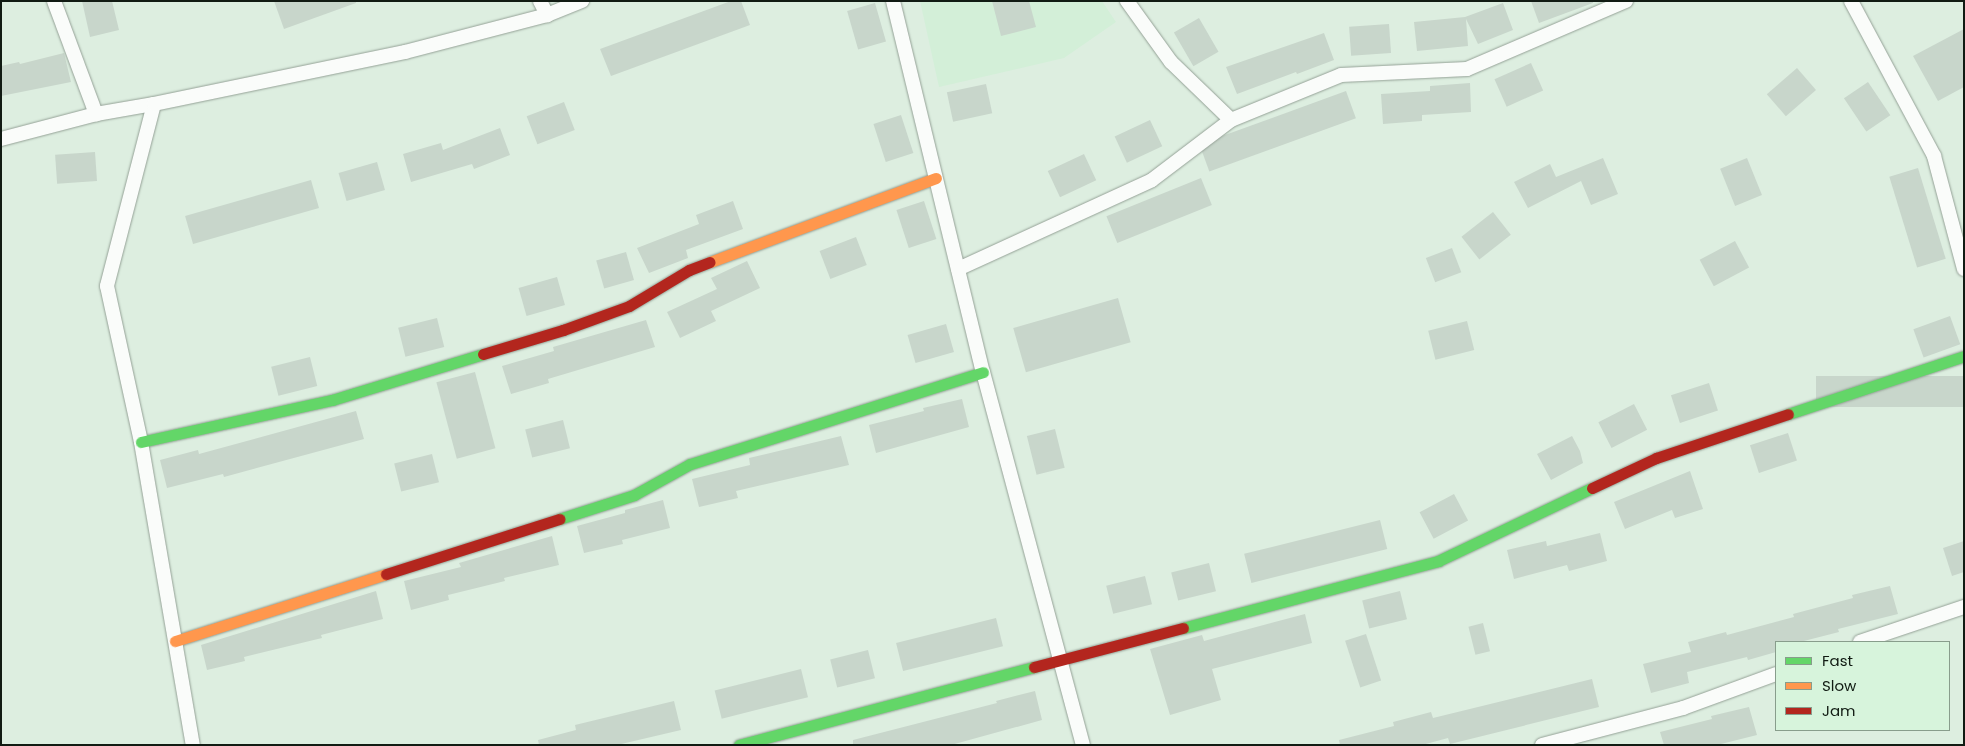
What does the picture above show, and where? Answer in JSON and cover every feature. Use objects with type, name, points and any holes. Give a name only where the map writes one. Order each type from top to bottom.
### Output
[{"type":"street","points":[[54,1],[96,114]]},
{"type":"street","points":[[540,1],[547,15]]},
{"type":"street","points":[[1,139],[96,114],[154,104],[405,52],[547,15],[582,1]]},
{"type":"street","points":[[893,1],[983,372],[1083,745]]},
{"type":"street","points":[[1127,1],[1171,62],[1231,120]]},
{"type":"street","points":[[958,269],[1152,180],[1231,120],[1341,75],[1468,69],[1626,1]]},
{"type":"street","points":[[1851,1],[1934,156],[1964,269]]},
{"type":"street","points":[[154,104],[107,286],[141,442],[193,745]]},
{"type":"street","points":[[141,442],[332,400],[563,330],[629,306],[689,270],[936,178]]},
{"type":"street","points":[[739,745],[766,741],[1061,658],[1438,561],[1656,458],[1964,356]]},
{"type":"street","points":[[175,641],[634,495],[690,464],[983,372]]},
{"type":"street","points":[[1863,641],[1964,607]]},
{"type":"street","points":[[1542,745],[1684,708],[1775,674]]},
{"type":"shaded area","points":[[920,1],[1102,1],[1116,22],[1064,58],[939,87]]},
{"type":"building","points":[[82,1],[112,1],[119,30],[90,37]]},
{"type":"building","points":[[274,1],[356,1],[356,3],[284,29]]},
{"type":"building","points":[[731,1],[741,1],[750,25],[611,76],[600,49]]},
{"type":"building","points":[[992,1],[1029,1],[1036,27],[1001,36]]},
{"type":"building","points":[[1531,1],[1593,1],[1593,3],[1539,23]]},
{"type":"building","points":[[875,3],[886,41],[858,49],[847,11]]},
{"type":"building","points":[[1503,3],[1513,30],[1478,44],[1466,19],[1468,46],[1417,51],[1414,22],[1465,17]]},
{"type":"building","points":[[1199,18],[1218,52],[1193,66],[1174,32]]},
{"type":"building","points":[[1389,24],[1391,53],[1351,56],[1349,27]]},
{"type":"building","points":[[1964,29],[1964,87],[1938,101],[1913,56]]},
{"type":"building","points":[[1324,33],[1334,60],[1237,94],[1226,67]]},
{"type":"building","points":[[64,53],[71,82],[1,96],[1,66],[19,62],[20,64]]},
{"type":"building","points":[[1531,63],[1543,90],[1507,107],[1494,79]]},
{"type":"building","points":[[1797,68],[1816,90],[1786,116],[1767,94]]},
{"type":"building","points":[[1868,82],[1890,115],[1866,131],[1844,98]]},
{"type":"building","points":[[1470,83],[1471,112],[1422,115],[1422,121],[1383,124],[1381,94],[1430,91],[1430,86]]},
{"type":"building","points":[[986,84],[992,113],[953,122],[947,92]]},
{"type":"building","points":[[1346,91],[1356,118],[1209,172],[1199,144]]},
{"type":"building","points":[[564,102],[575,130],[537,144],[527,116]]},
{"type":"building","points":[[901,115],[913,153],[886,162],[873,124]]},
{"type":"building","points":[[1150,120],[1162,146],[1127,163],[1115,136]]},
{"type":"building","points":[[500,128],[510,155],[474,169],[472,164],[411,182],[403,154],[441,143],[443,150]]},
{"type":"building","points":[[95,152],[97,181],[57,184],[55,155]]},
{"type":"building","points":[[1084,154],[1096,180],[1060,197],[1048,171]]},
{"type":"building","points":[[1603,158],[1618,194],[1591,205],[1581,181],[1528,208],[1514,182],[1550,164],[1556,177]]},
{"type":"building","points":[[1747,158],[1762,195],[1735,206],[1720,169]]},
{"type":"building","points":[[377,162],[385,190],[347,201],[339,173]]},
{"type":"building","points":[[1918,168],[1946,259],[1917,268],[1889,177]]},
{"type":"building","points":[[1201,178],[1212,205],[1117,243],[1106,216]]},
{"type":"building","points":[[311,180],[319,208],[193,244],[185,216]]},
{"type":"building","points":[[733,201],[743,229],[686,250],[688,258],[649,273],[637,248],[699,224],[696,215]]},
{"type":"building","points":[[924,201],[936,239],[909,248],[896,210]]},
{"type":"building","points":[[1493,212],[1511,235],[1479,259],[1461,237]]},
{"type":"building","points":[[856,237],[867,265],[830,279],[820,251]]},
{"type":"building","points":[[1735,241],[1749,267],[1714,286],[1700,260]]},
{"type":"building","points":[[1452,248],[1461,272],[1435,282],[1426,258]]},
{"type":"building","points":[[626,252],[634,280],[604,288],[596,261]]},
{"type":"building","points":[[747,261],[760,288],[711,311],[716,321],[680,338],[667,312],[717,289],[711,278]]},
{"type":"building","points":[[557,277],[565,305],[527,316],[519,288]]},
{"type":"building","points":[[1118,298],[1131,342],[1026,372],[1013,328]]},
{"type":"building","points":[[1950,316],[1960,344],[1924,358],[1913,329]]},
{"type":"building","points":[[437,318],[444,347],[405,357],[398,328]]},
{"type":"building","points":[[646,320],[655,347],[548,379],[549,383],[511,394],[502,366],[554,351],[553,347]]},
{"type":"building","points":[[1467,321],[1474,350],[1435,360],[1428,331]]},
{"type":"building","points":[[946,324],[954,352],[916,363],[908,335]]},
{"type":"building","points":[[310,357],[317,386],[278,396],[271,367]]},
{"type":"building","points":[[475,372],[495,448],[457,459],[436,382]]},
{"type":"building","points":[[1816,376],[1964,376],[1964,407],[1816,407]]},
{"type":"building","points":[[1709,383],[1718,411],[1680,423],[1671,395]]},
{"type":"building","points":[[962,399],[969,427],[876,453],[869,425],[924,411],[923,408]]},
{"type":"building","points":[[1634,404],[1647,430],[1612,448],[1598,422]]},
{"type":"building","points":[[356,411],[364,439],[224,477],[223,474],[167,488],[160,460],[198,450],[199,454]]},
{"type":"building","points":[[563,420],[570,448],[532,458],[525,429]]},
{"type":"building","points":[[1055,429],[1065,468],[1037,475],[1027,436]]},
{"type":"building","points":[[1788,433],[1797,461],[1759,473],[1750,445]]},
{"type":"building","points":[[841,436],[849,465],[736,491],[738,498],[699,507],[692,479],[750,465],[749,458]]},
{"type":"building","points":[[1572,436],[1580,451],[1583,463],[1551,480],[1537,454]]},
{"type":"building","points":[[432,454],[439,482],[401,492],[394,463]]},
{"type":"building","points":[[1690,471],[1703,509],[1675,518],[1672,510],[1625,529],[1614,502]]},
{"type":"building","points":[[1454,494],[1468,520],[1434,539],[1420,512]]},
{"type":"building","points":[[663,500],[670,528],[622,540],[623,544],[584,553],[577,526]]},
{"type":"building","points":[[1380,520],[1387,549],[1251,583],[1244,554]]},
{"type":"building","points":[[1600,533],[1607,561],[1569,571],[1567,565],[1514,579],[1507,550],[1546,541],[1547,546]]},
{"type":"building","points":[[552,536],[559,565],[504,578],[505,581],[448,595],[449,600],[411,610],[404,581],[461,567],[459,563]]},
{"type":"building","points":[[1964,541],[1964,572],[1952,576],[1943,548]]},
{"type":"building","points":[[1209,563],[1216,591],[1178,601],[1171,572]]},
{"type":"building","points":[[1145,576],[1152,604],[1113,614],[1106,586]]},
{"type":"building","points":[[1890,586],[1898,614],[1838,629],[1839,632],[1804,641],[1775,641],[1775,652],[1748,660],[1747,657],[1687,672],[1689,683],[1651,693],[1643,664],[1691,652],[1688,642],[1726,632],[1727,635],[1794,617],[1793,614],[1853,598],[1852,595]]},
{"type":"building","points":[[376,591],[383,619],[321,635],[322,638],[244,657],[245,661],[207,670],[201,645]]},
{"type":"building","points":[[1400,591],[1407,619],[1369,629],[1362,600]]},
{"type":"building","points":[[1305,614],[1312,643],[1212,669],[1221,700],[1170,715],[1150,649],[1202,635],[1204,641]]},
{"type":"building","points":[[996,618],[1003,646],[903,671],[896,643]]},
{"type":"building","points":[[1483,623],[1490,651],[1475,655],[1468,627]]},
{"type":"building","points":[[1366,634],[1381,681],[1360,687],[1345,641]]},
{"type":"building","points":[[868,650],[875,678],[837,688],[830,659]]},
{"type":"building","points":[[801,669],[808,697],[722,719],[715,691]]},
{"type":"building","points":[[1592,679],[1599,707],[1450,744],[1448,738],[1422,745],[1340,745],[1339,740],[1394,726],[1393,722],[1431,712],[1433,718]]},
{"type":"building","points":[[1035,691],[1042,720],[951,745],[853,745],[853,740],[997,703],[996,701]]},
{"type":"building","points":[[674,701],[681,730],[617,745],[539,745],[538,740],[576,730],[575,725]]},
{"type":"building","points":[[1749,707],[1757,735],[1717,745],[1664,745],[1660,732],[1712,719],[1711,716]]},
{"type":"traffic: fast","points":[[141,442],[332,400],[483,354]]},
{"type":"traffic: fast","points":[[1788,414],[1964,356]]},
{"type":"traffic: fast","points":[[559,519],[634,495],[690,464],[983,372]]},
{"type":"traffic: fast","points":[[1183,628],[1438,561],[1592,488]]},
{"type":"traffic: fast","points":[[739,745],[1034,667]]},
{"type":"traffic: slow","points":[[710,262],[936,178]]},
{"type":"traffic: slow","points":[[175,641],[386,574]]},
{"type":"traffic: jam","points":[[483,354],[563,330],[629,306],[689,270],[710,262]]},
{"type":"traffic: jam","points":[[1592,488],[1656,458],[1788,414]]},
{"type":"traffic: jam","points":[[386,574],[559,519]]},
{"type":"traffic: jam","points":[[1034,667],[1183,628]]}]
